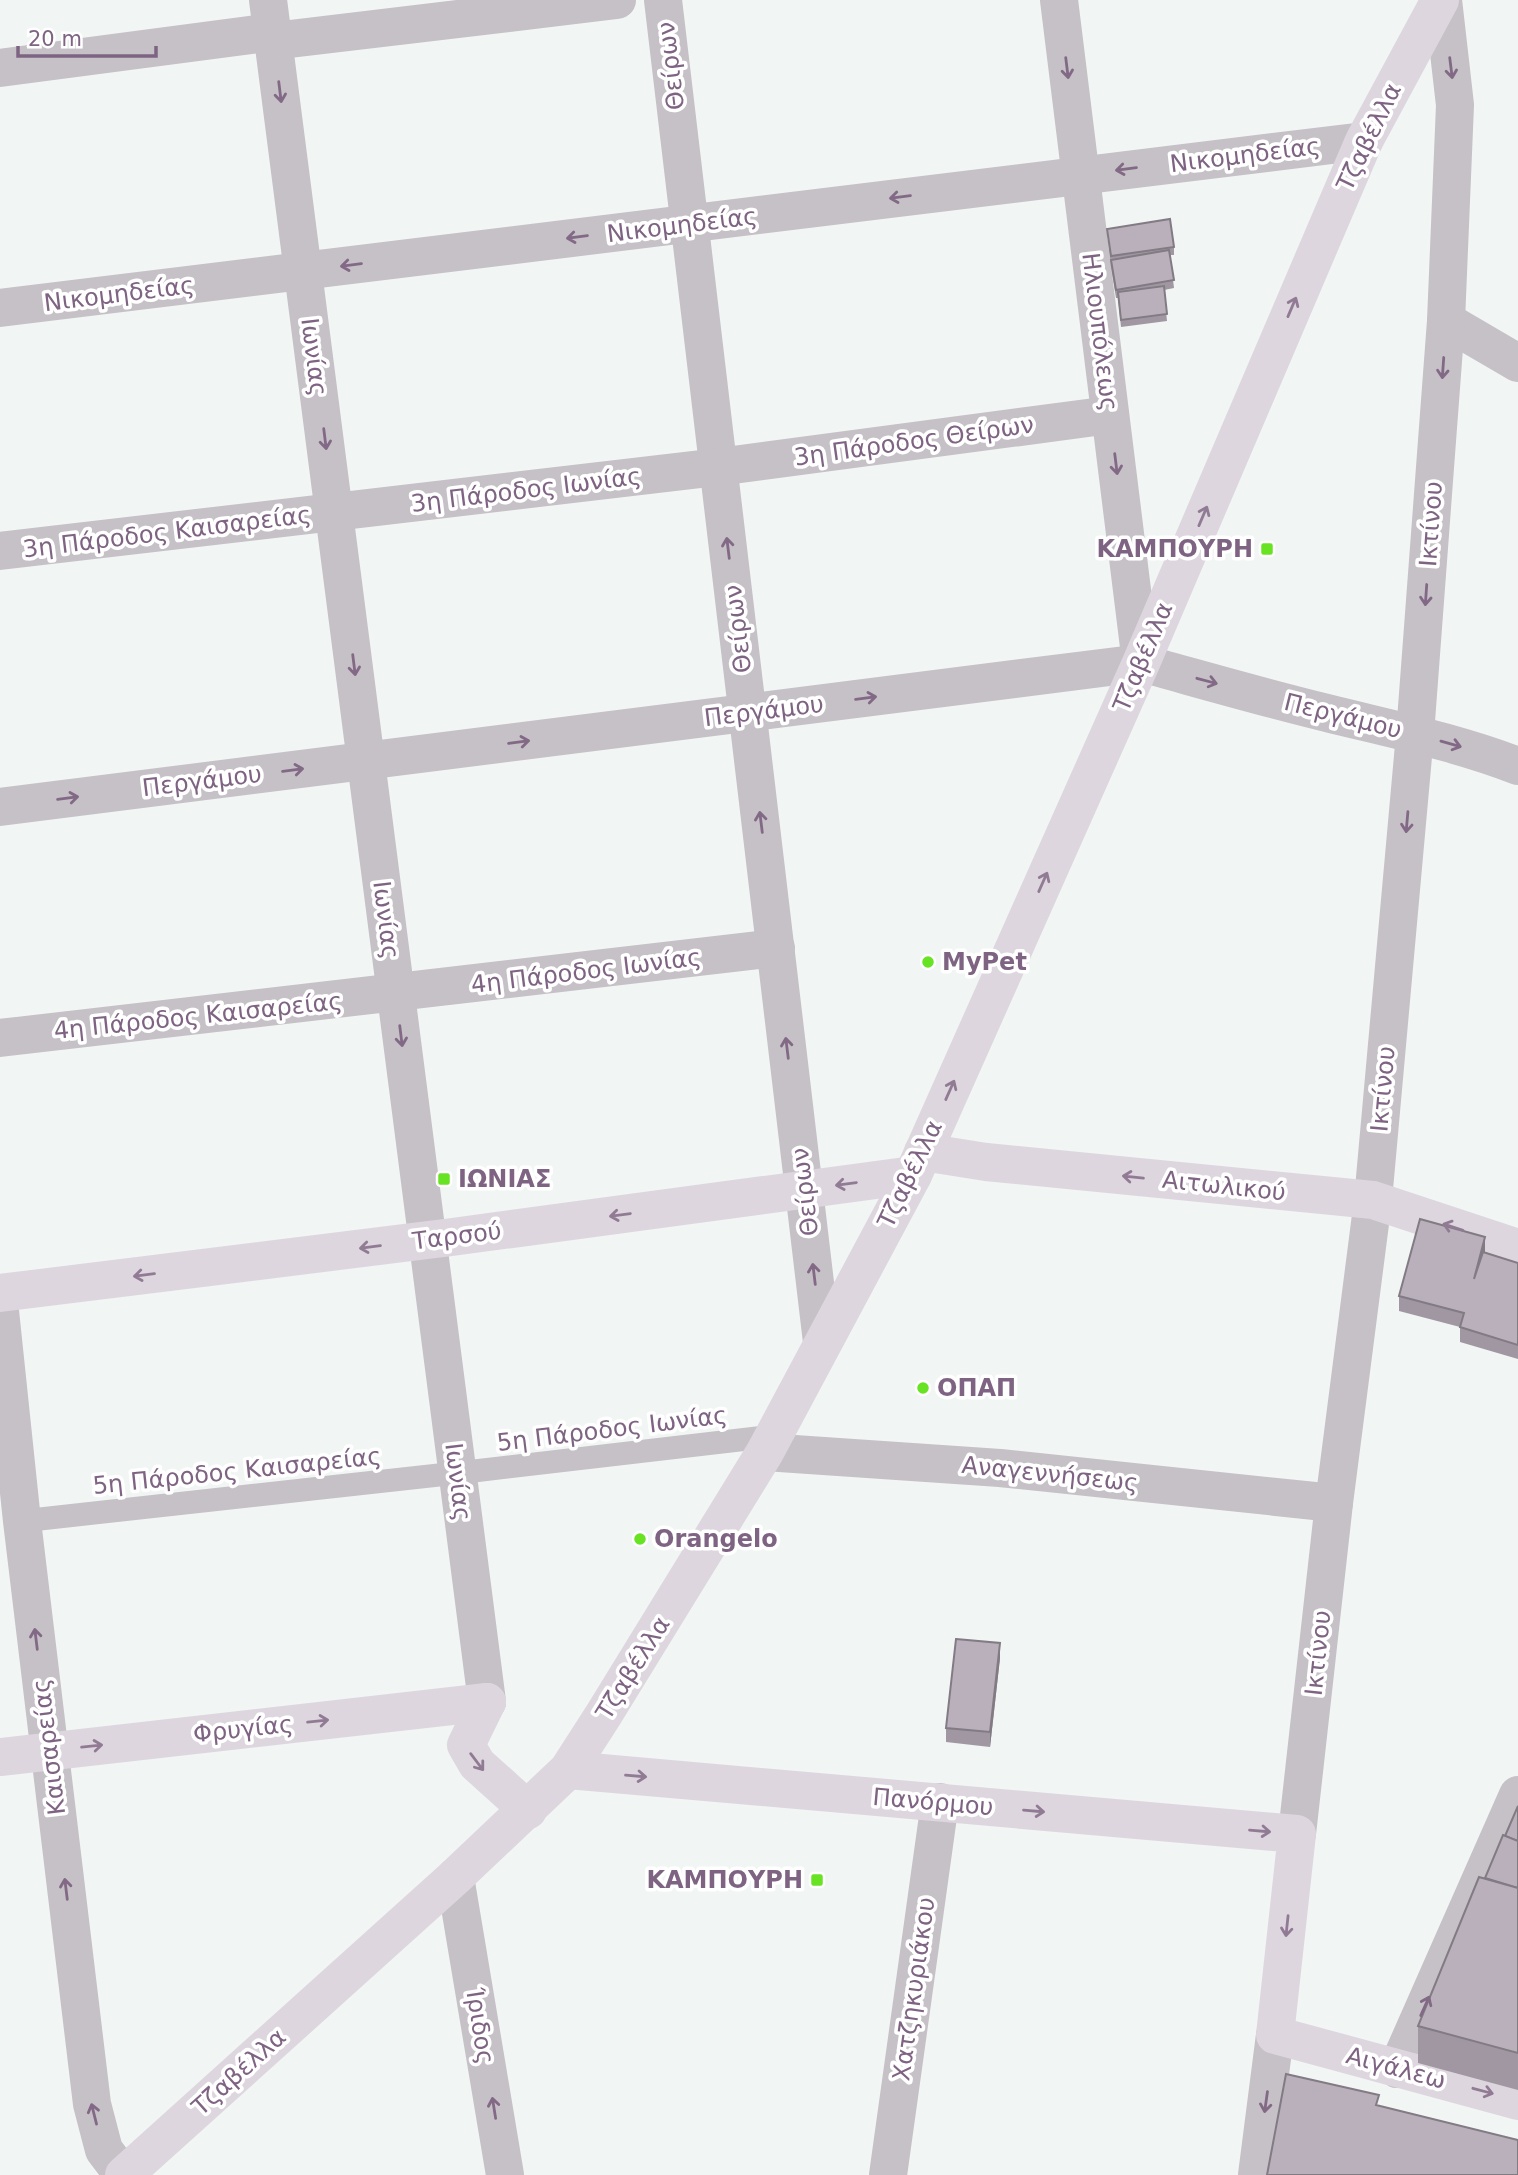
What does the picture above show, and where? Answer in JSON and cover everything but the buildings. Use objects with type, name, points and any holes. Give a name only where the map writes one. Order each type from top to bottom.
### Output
[{"type":"street","points":[[0,68],[271,24],[617,0]]},
{"type":"street","name":"Θείρων","points":[[663,0],[822,1342]]},
{"type":"street","name":"Ηλιουπόλεως","points":[[1059,0],[1141,663]]},
{"type":"street","name":"Τζαβέλλα","points":[[123,2175],[455,1877],[568,1770],[769,1444],[918,1164],[1141,663],[1364,141],[1442,0]]},
{"type":"street","name":"Ικτίνου","points":[[1256,2175],[1275,2035],[1334,1503],[1373,1200],[1415,734],[1446,321],[1455,105],[1442,0]]},
{"type":"street","name":"Ιωνίας","points":[[271,24],[486,1702]]},
{"type":"street","name":"Νικομηδείας","points":[[0,308],[1364,141]]},
{"type":"street","points":[[1446,321],[1518,363]]},
{"type":"street","name":"3η Πάροδος Θείρων","points":[[718,467],[1110,415]]},
{"type":"street","name":"3η Πάροδος Ιωνίας","points":[[334,512],[718,467]]},
{"type":"street","name":"3η Πάροδος Καισαρείας","points":[[0,551],[334,512]]},
{"type":"street","name":"Περγάμου","points":[[0,807],[1141,663],[1415,734],[1518,766]]},
{"type":"street","name":"4η Πάροδος Ιωνίας","points":[[396,993],[776,948]]},
{"type":"street","name":"4η Πάροδος Καισαρείας","points":[[0,1038],[396,993]]},
{"type":"street","name":"Αιτωλικού","points":[[918,1164],[986,1162],[1373,1200],[1518,1248]]},
{"type":"street","name":"Ταρσού","points":[[0,1293],[804,1190],[918,1164]]},
{"type":"street","name":"Καισαρείας","points":[[0,1311],[22,1521],[92,2104],[104,2150],[123,2175]]},
{"type":"street","name":"Αναγεννήσεως","points":[[769,1444],[1334,1503]]},
{"type":"street","points":[[486,1702],[466,1745],[477,1764],[528,1810]]},
{"type":"street","name":"Φρυγίας","points":[[0,1757],[486,1702]]},
{"type":"street","name":"Πανόρμου","points":[[568,1770],[1297,1834]]},
{"type":"street","points":[[1397,2068],[1518,1795]]},
{"type":"street","name":"Χατζηκυριάκου","points":[[888,2175],[940,1802]]},
{"type":"street","name":"Ίριδος","points":[[455,1877],[505,2175]]},
{"type":"street","name":"Αιγάλεω","points":[[1275,2035],[1518,2101]]},
{"type":"lane","name":"5η Πάροδος Ιωνίας","points":[[457,1473],[769,1444]]},
{"type":"lane","name":"5η Πάροδος Καισαρείας","points":[[22,1521],[457,1473]]},
{"type":"place","name":"KAΜΠΟΥΡΗ","points":[[1267,549]]},
{"type":"place","name":"MyPet","points":[[928,962]]},
{"type":"place","name":"ΙΩΝΙΑΣ","points":[[444,1179]]},
{"type":"place","name":"ΟΠΑΠ","points":[[923,1388]]},
{"type":"place","name":"Orangelo","points":[[640,1539]]},
{"type":"place","name":"ΚΑΜΠΟΥΡΗ","points":[[817,1880]]}]
